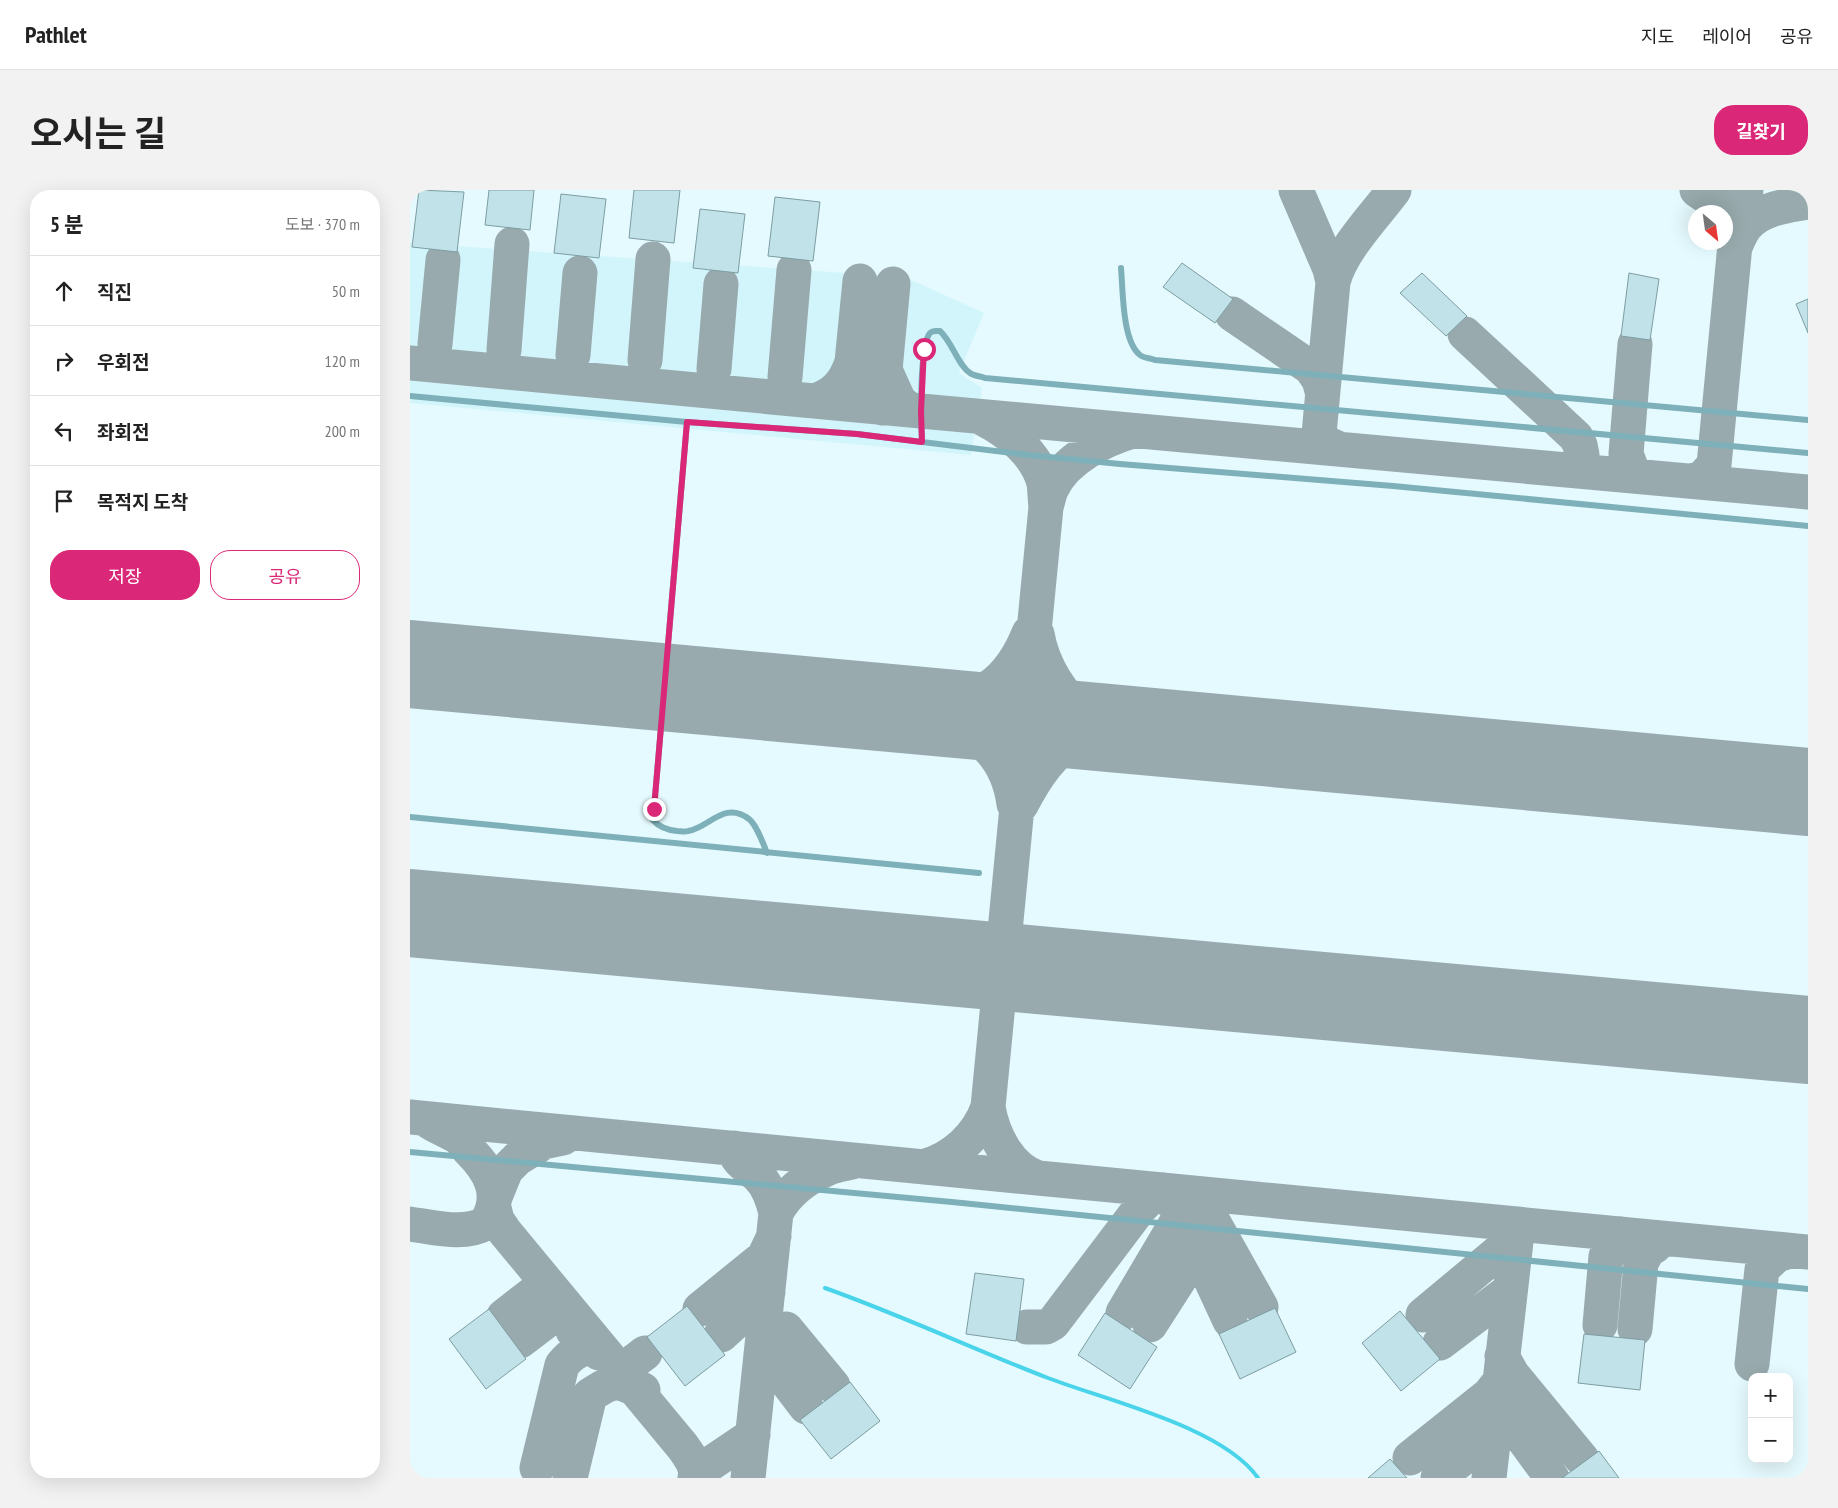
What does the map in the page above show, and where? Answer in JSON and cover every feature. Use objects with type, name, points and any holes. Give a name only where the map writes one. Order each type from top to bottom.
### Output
[{"type":"lane","points":[[1121,268],[1128,332],[1133,346],[1141,356],[1155,360],[1808,420]]},
{"type":"lane","points":[[922,442],[921,411],[924,349],[929,334],[934,330],[940,331],[947,337],[965,369],[972,374],[985,378],[1808,453]]},
{"type":"lane","points":[[410,396],[687,422],[857,434],[1120,464],[1402,487],[1808,526]]},
{"type":"lane","points":[[687,422],[653,820],[658,825],[670,830],[688,831],[698,828],[714,817],[727,813],[738,814],[750,819],[767,853]]},
{"type":"lane","points":[[410,817],[980,873]]},
{"type":"lane","points":[[410,1152],[952,1202],[1808,1289]]},
{"type":"shaded area","points":[[410,243],[905,277],[984,313],[959,373],[982,388],[971,455],[410,403]]},
{"type":"building","points":[[419,190],[464,192],[457,252],[412,247]]},
{"type":"building","points":[[489,190],[534,190],[530,230],[485,225]]},
{"type":"building","points":[[634,190],[680,190],[674,243],[629,238]]},
{"type":"building","points":[[561,194],[606,199],[599,258],[554,253]]},
{"type":"building","points":[[775,197],[820,202],[813,261],[768,256]]},
{"type":"building","points":[[700,209],[745,214],[738,273],[693,268]]},
{"type":"building","points":[[1182,263],[1233,299],[1215,323],[1163,287]]},
{"type":"building","points":[[1422,273],[1467,316],[1446,336],[1400,293]]},
{"type":"building","points":[[1629,273],[1659,279],[1650,340],[1621,336]]},
{"type":"building","points":[[1808,299],[1808,333],[1796,304]]},
{"type":"building","points":[[975,1273],[1024,1279],[1016,1341],[966,1334]]},
{"type":"building","points":[[687,1306],[725,1355],[685,1386],[647,1337]]},
{"type":"building","points":[[1275,1308],[1296,1352],[1240,1379],[1219,1334]]},
{"type":"building","points":[[489,1309],[526,1359],[486,1389],[449,1339]]},
{"type":"building","points":[[1400,1311],[1440,1359],[1401,1391],[1362,1343]]},
{"type":"building","points":[[1105,1313],[1157,1347],[1130,1389],[1078,1355]]},
{"type":"building","points":[[1584,1334],[1645,1340],[1640,1390],[1578,1383]]},
{"type":"building","points":[[850,1382],[880,1421],[831,1459],[800,1420]]},
{"type":"building","points":[[1599,1451],[1619,1478],[1562,1478]]},
{"type":"building","points":[[1390,1459],[1407,1478],[1368,1478]]},
{"type":"waterway","points":[[825,1288],[1048,1378],[1161,1417],[1191,1430],[1218,1444],[1241,1460],[1258,1478]]},
{"type":"taxiway","points":[[1296,190],[1330,269],[1333,282]]},
{"type":"taxiway","points":[[1339,449],[1326,443],[1319,434],[1333,282],[1343,258],[1359,234],[1394,190]]},
{"type":"taxiway","points":[[1697,190],[1725,211],[1730,223],[1734,244]]},
{"type":"taxiway","points":[[1692,481],[1702,478],[1714,465],[1738,213],[1746,190]]},
{"type":"taxiway","points":[[1735,247],[1744,228],[1759,215],[1775,209],[1808,202]]},
{"type":"taxiway","points":[[504,350],[512,244]]},
{"type":"taxiway","points":[[645,360],[653,259]]},
{"type":"taxiway","points":[[435,344],[443,260]]},
{"type":"taxiway","points":[[785,377],[794,270]]},
{"type":"taxiway","points":[[573,355],[580,273]]},
{"type":"taxiway","points":[[852,362],[860,281]]},
{"type":"taxiway","points":[[714,369],[721,284]]},
{"type":"taxiway","points":[[885,370],[893,284]]},
{"type":"taxiway","points":[[1232,314],[1311,368],[1319,380],[1322,391]]},
{"type":"taxiway","points":[[1465,334],[1576,437],[1582,455],[1576,466],[1565,470]]},
{"type":"taxiway","points":[[1635,344],[1626,454],[1632,470],[1640,476]]},
{"type":"taxiway","points":[[815,401],[828,395],[838,387],[846,376],[852,362],[861,390],[869,399],[882,408]]},
{"type":"taxiway","points":[[410,363],[1808,492]]},
{"type":"taxiway","points":[[855,405],[874,390],[885,370],[899,401],[910,410]]},
{"type":"taxiway","points":[[982,418],[1011,436],[1035,462],[1044,483],[1046,507],[988,1107]]},
{"type":"taxiway","points":[[1046,507],[1051,490],[1058,478],[1076,459],[1110,439],[1133,431]]},
{"type":"taxiway","points":[[926,711],[962,701],[990,687],[1012,666],[1029,633]]},
{"type":"taxiway","points":[[1037,634],[1048,668],[1061,690],[1069,699],[1088,715],[1124,729]]},
{"type":"taxiway","points":[[926,711],[959,726],[985,744],[1004,769],[1014,804]]},
{"type":"taxiway","points":[[1021,805],[1046,765],[1062,748],[1087,734],[1124,729]]},
{"type":"taxiway","points":[[410,1117],[1038,1178],[1019,1167],[1004,1150],[998,1140],[988,1107],[984,1118],[963,1145],[944,1158],[934,1163],[923,1167]]},
{"type":"taxiway","points":[[410,1224],[449,1230],[477,1227],[486,1223],[494,1203],[492,1184],[483,1166],[459,1138],[428,1121]]},
{"type":"taxiway","points":[[495,1197],[506,1170],[518,1158],[544,1142],[563,1138],[567,1135]]},
{"type":"taxiway","points":[[734,1148],[740,1161],[755,1173],[765,1185],[776,1213]]},
{"type":"taxiway","points":[[748,1478],[776,1213],[786,1198],[813,1176],[829,1168],[852,1162]]},
{"type":"taxiway","points":[[1038,1178],[1808,1252]]},
{"type":"taxiway","points":[[1027,1327],[1046,1327],[1053,1323],[1140,1208],[1149,1199],[1164,1190],[1181,1215],[1230,1321]]},
{"type":"taxiway","points":[[1222,1196],[1213,1204],[1210,1216],[1261,1307]]},
{"type":"taxiway","points":[[494,1208],[497,1220],[505,1232],[683,1447],[694,1465],[695,1478]]},
{"type":"taxiway","points":[[1123,1313],[1181,1215]]},
{"type":"taxiway","points":[[1489,1478],[1518,1224]]},
{"type":"taxiway","points":[[1600,1325],[1606,1256],[1621,1234],[1638,1253],[1641,1263]]},
{"type":"taxiway","points":[[700,1309],[764,1257],[774,1236]]},
{"type":"taxiway","points":[[1150,1325],[1193,1258],[1192,1238]]},
{"type":"taxiway","points":[[1423,1315],[1501,1250],[1515,1244]]},
{"type":"taxiway","points":[[1635,1329],[1641,1263],[1648,1250],[1655,1246]]},
{"type":"taxiway","points":[[1752,1364],[1762,1269],[1777,1255],[1790,1251]]},
{"type":"taxiway","points":[[504,1316],[535,1292],[543,1290],[560,1298],[559,1309]]},
{"type":"taxiway","points":[[1440,1343],[1509,1291]]},
{"type":"taxiway","points":[[721,1335],[768,1292]]},
{"type":"taxiway","points":[[520,1341],[563,1310],[572,1313],[573,1331]]},
{"type":"taxiway","points":[[786,1329],[833,1386]]},
{"type":"taxiway","points":[[800,1346],[784,1339],[775,1338],[766,1343],[762,1349],[806,1407]]},
{"type":"taxiway","points":[[537,1468],[562,1365],[569,1357],[582,1349],[597,1349],[599,1353]]},
{"type":"taxiway","points":[[643,1390],[631,1384],[628,1369],[632,1363],[645,1353]]},
{"type":"taxiway","points":[[1502,1356],[1512,1374],[1582,1459]]},
{"type":"taxiway","points":[[1410,1458],[1489,1395],[1500,1381]]},
{"type":"taxiway","points":[[570,1478],[590,1395],[602,1387],[617,1383],[636,1390]]},
{"type":"taxiway","points":[[1498,1401],[1505,1414],[1552,1478]]},
{"type":"taxiway","points":[[1438,1478],[1488,1438],[1495,1427]]},
{"type":"taxiway","points":[[696,1478],[701,1470],[753,1435]]},
{"type":"runway","points":[[410,664],[1808,792]]},
{"type":"runway","points":[[410,913],[1808,1040]]},
{"type":"route","points":[[654,809],[687,422],[857,434],[922,442],[921,411],[924,349]]}]
